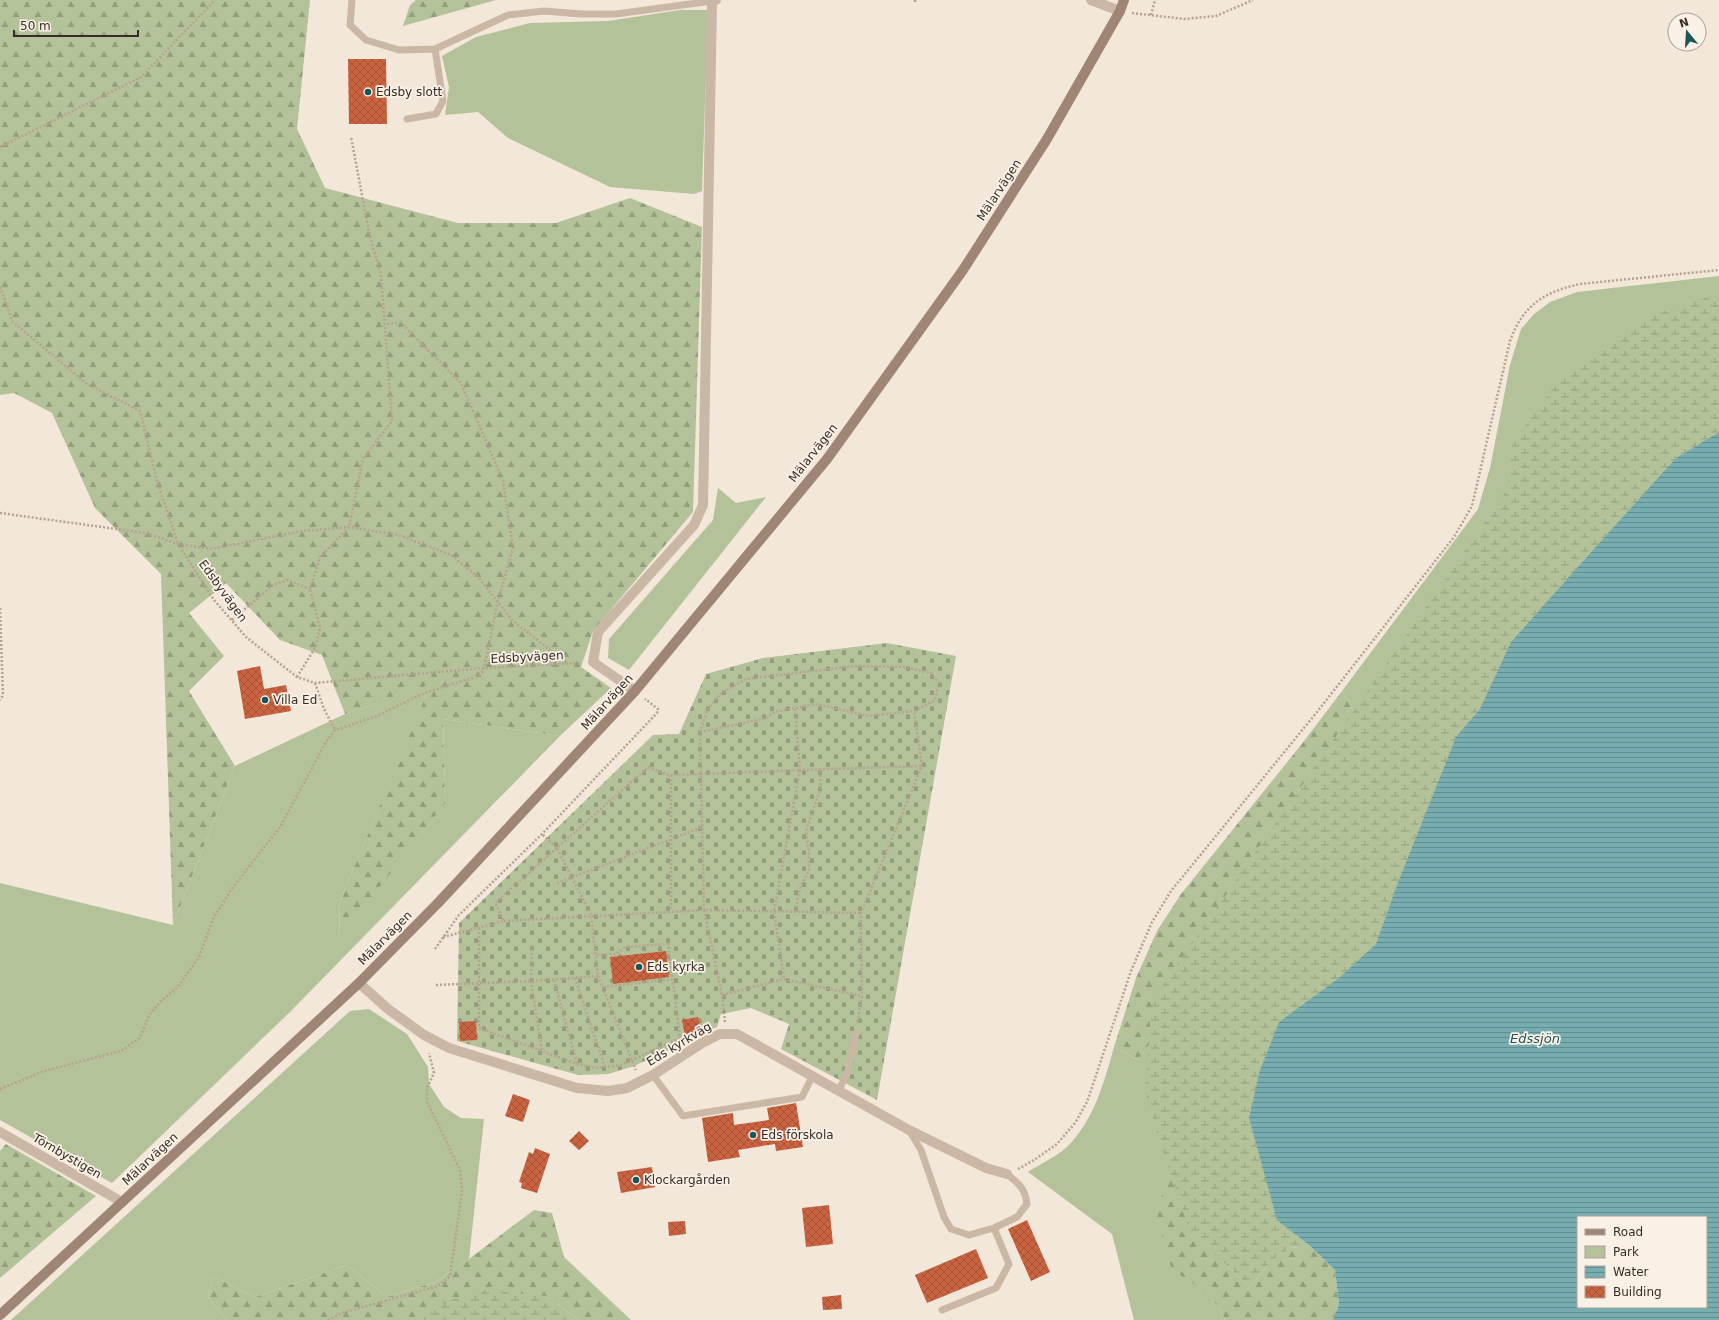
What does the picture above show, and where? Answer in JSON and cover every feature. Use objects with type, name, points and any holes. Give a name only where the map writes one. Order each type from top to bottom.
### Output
[{"type":"main road","name":"Mälarvägen","points":[[0,1315],[359,983],[444,896],[635,691],[827,459],[963,270],[1047,139],[1120,11],[1124,0]]},
{"type":"street","points":[[635,691],[593,662],[598,632],[694,525],[703,505],[714,0]]},
{"type":"street","points":[[1091,0],[1120,11]]},
{"type":"street","name":"Eds kyrkväg","points":[[359,983],[388,1009],[424,1035],[448,1048],[577,1088],[608,1091],[627,1088],[653,1075],[720,1034],[737,1034],[909,1130],[986,1168],[1007,1174]]},
{"type":"street","name":"Törnbystigen","points":[[0,1132],[122,1202]]},
{"type":"lane","points":[[352,0],[350,25],[366,40],[399,50],[435,49],[508,15],[544,11],[581,14],[616,14],[714,0]]},
{"type":"lane","points":[[406,119],[436,114],[443,101],[435,49]]},
{"type":"lane","points":[[839,1090],[848,1071],[856,1034]]},
{"type":"lane","points":[[653,1075],[683,1116],[802,1097],[812,1077]]},
{"type":"lane","points":[[909,1130],[921,1150],[944,1218],[951,1229],[969,1234],[994,1228],[1017,1217],[1027,1204],[1025,1193],[1018,1183],[1007,1174]]},
{"type":"lane","points":[[942,1310],[996,1288],[1009,1264],[994,1228]]},
{"type":"path","points":[[0,148],[141,77],[215,0]]},
{"type":"path","points":[[1150,15],[1156,0]]},
{"type":"path","points":[[1120,11],[1184,19],[1216,16],[1253,0]]},
{"type":"path","points":[[298,677],[316,648],[320,628],[310,589],[320,557],[349,527],[363,459],[392,421],[381,275],[369,232],[351,137]]},
{"type":"path","points":[[1007,1174],[1034,1160],[1056,1144],[1075,1123],[1084,1107],[1131,972],[1152,922],[1171,891],[1317,712],[1454,537],[1472,506],[1510,341],[1516,324],[1526,311],[1537,300],[1562,288],[1580,284],[1719,270]]},
{"type":"path","name":"Edsbyvägen","points":[[0,287],[13,322],[87,384],[140,412],[157,481],[178,544],[214,600],[246,637],[298,677],[315,684],[484,668],[593,662]]},
{"type":"path","points":[[0,1089],[44,1071],[121,1051],[140,1038],[149,1015],[162,1000],[178,988],[199,957],[213,919],[233,887],[280,827],[326,742],[335,730],[377,716],[424,693],[472,678],[482,673],[498,602],[513,548],[504,481],[461,383],[402,323],[385,324]]},
{"type":"path","points":[[0,514],[146,533],[178,544],[210,549],[302,531],[349,527],[399,535],[451,556],[478,577],[512,620],[568,664]]},
{"type":"path","points":[[232,620],[273,585],[287,580],[310,589]]},
{"type":"path","points":[[0,608],[3,695],[0,700]]},
{"type":"path","points":[[700,732],[767,718],[774,712],[816,704],[869,716],[914,711],[935,700],[940,683],[931,673],[904,667],[854,666],[746,679],[720,694],[707,711],[700,732],[704,910],[722,996],[726,1033]]},
{"type":"path","points":[[315,684],[324,709],[335,730]]},
{"type":"path","points":[[435,949],[459,915],[542,834],[657,713],[658,709],[635,691]]},
{"type":"path","points":[[784,979],[774,911],[800,770],[795,709]]},
{"type":"path","points":[[856,1034],[862,996],[862,913],[922,766],[914,711]]},
{"type":"path","points":[[504,921],[495,903],[648,767],[671,775],[922,766]]},
{"type":"path","points":[[797,912],[797,901],[800,886],[809,870],[809,851],[806,832],[821,787],[820,770]]},
{"type":"path","points":[[671,775],[672,911]]},
{"type":"path","points":[[557,883],[703,827]]},
{"type":"path","points":[[542,834],[557,848],[591,915],[598,976],[632,1060]]},
{"type":"path","points":[[443,937],[504,921],[591,915],[704,910],[862,913]]},
{"type":"path","points":[[479,928],[479,1028],[577,1064],[596,1068],[621,1065],[680,1038],[668,944],[625,947],[616,954],[596,955]]},
{"type":"path","points":[[532,945],[531,981],[542,1052]]},
{"type":"path","points":[[436,985],[554,980],[598,976]]},
{"type":"path","points":[[575,978],[605,1067]]},
{"type":"path","points":[[603,987],[672,979]]},
{"type":"path","points":[[722,996],[784,979],[862,996]]},
{"type":"path","points":[[554,980],[577,1064]]},
{"type":"path","points":[[328,1320],[342,1313],[438,1286],[450,1276],[462,1192],[460,1170],[428,1102],[427,1088],[434,1073],[424,1035]]},
{"type":"green space","points":[[0,0],[310,0],[297,129],[325,188],[458,223],[556,223],[630,198],[702,227],[693,512],[593,631],[581,667],[611,688],[560,736],[443,719],[445,803],[339,939],[340,901],[431,684],[345,714],[322,655],[280,640],[226,583],[189,613],[224,656],[189,691],[235,766],[173,925],[161,574],[95,508],[52,413],[14,393],[0,395]]},
{"type":"green space","points":[[416,0],[496,0],[403,26],[410,5]]},
{"type":"green space","points":[[680,10],[708,10],[702,191],[694,194],[610,187],[508,138],[478,112],[445,115],[449,87],[442,56],[476,37],[530,23],[608,21]]},
{"type":"green space","points":[[1719,276],[1719,432],[1676,458],[1290,1248],[1172,1270],[1203,1290],[1216,1304],[1225,1320],[1134,1320],[1112,1234],[1028,1172],[1063,1151],[1084,1125],[1102,1087],[1114,1047],[1138,1060],[1360,722],[1342,691],[1478,509],[1490,468],[1510,365],[1521,329],[1533,315],[1550,302],[1577,292]]},
{"type":"green space","points":[[1719,297],[1719,432],[1676,458],[1511,642],[1480,709],[1456,737],[1397,885],[1376,944],[1339,978],[1277,1220],[1310,1246],[1290,1248],[1271,1261],[1250,1287],[1191,1233],[1159,1140],[1145,1091],[1152,1001],[1507,490],[1512,444],[1552,389],[1606,343],[1657,313],[1705,298]]},
{"type":"green space","points":[[718,488],[736,503],[766,497],[629,670],[608,658],[609,639],[713,520]]},
{"type":"green space","points":[[887,643],[956,656],[877,1100],[781,1049],[789,1024],[751,1008],[721,1014],[717,1027],[634,1066],[608,1074],[578,1075],[457,1041],[459,923],[653,735],[679,734],[706,674],[763,658]]},
{"type":"green space","points":[[432,683],[340,901],[339,938],[445,803],[443,719],[560,736],[290,1012],[112,1183],[0,1120],[0,883],[173,925],[235,766],[345,714]]},
{"type":"green space","points":[[1342,691],[1360,722],[1169,1017],[1138,1060],[1114,1047],[1136,978],[1157,931],[1181,894],[1301,745]]},
{"type":"green space","points":[[369,1009],[407,1034],[428,1067],[429,1084],[444,1107],[461,1118],[484,1119],[469,1259],[435,1282],[387,1297],[347,1265],[255,1297],[213,1276],[208,1297],[227,1320],[11,1320],[350,1011]]},
{"type":"green space","points":[[6,1144],[96,1196],[0,1278],[0,1151]]},
{"type":"green space","points":[[1168,1167],[1191,1233],[1250,1287],[1271,1261],[1290,1248],[1310,1246],[1335,1270],[1339,1304],[1333,1320],[1225,1320],[1221,1311],[1210,1297],[1196,1285],[1172,1270],[1157,1218]]},
{"type":"green space","points":[[534,1210],[552,1213],[564,1257],[631,1320],[579,1320],[546,1296],[465,1320],[227,1320],[208,1297],[213,1276],[255,1297],[347,1265],[387,1297],[435,1282],[469,1259]]},
{"type":"green space","points":[[484,1290],[546,1296],[579,1320],[409,1320],[452,1300]]},
{"type":"water","name":"Edssjön","points":[[1719,432],[1719,1320],[1333,1320],[1339,1304],[1335,1270],[1310,1246],[1277,1220],[1249,1118],[1260,1070],[1279,1022],[1339,978],[1376,944],[1397,885],[1456,737],[1480,709],[1511,642],[1676,458]]},
{"type":"building","name":"Edsby slott","points":[[348,59],[386,59],[387,124],[349,124]]},
{"type":"building","name":"Villa Ed","points":[[260,666],[264,689],[286,685],[291,711],[245,719],[237,671]]},
{"type":"building","name":"Eds kyrka","points":[[666,951],[669,977],[613,984],[610,957]]},
{"type":"building","points":[[698,1017],[702,1032],[685,1036],[682,1020]]},
{"type":"building","points":[[476,1021],[477,1040],[460,1041],[459,1022]]},
{"type":"building","points":[[513,1094],[530,1100],[523,1122],[505,1116]]},
{"type":"building","name":"Eds förskola","points":[[796,1103],[803,1147],[776,1151],[775,1144],[738,1150],[740,1157],[708,1162],[702,1118],[733,1113],[734,1125],[769,1120],[767,1108]]},
{"type":"building","points":[[579,1131],[589,1141],[579,1150],[569,1141]]},
{"type":"building","points":[[535,1148],[550,1154],[537,1193],[521,1188],[522,1183],[519,1182],[529,1152],[533,1154]]},
{"type":"building","name":"Klockargården","points":[[652,1167],[655,1187],[621,1193],[617,1172]]},
{"type":"building","points":[[829,1205],[833,1244],[806,1247],[802,1208]]},
{"type":"building","points":[[1027,1220],[1050,1272],[1031,1281],[1008,1229]]},
{"type":"building","points":[[685,1221],[686,1234],[669,1236],[668,1222]]},
{"type":"building","points":[[976,1249],[988,1278],[927,1303],[915,1275]]},
{"type":"building","points":[[841,1295],[842,1309],[823,1310],[822,1297]]},
{"type":"place","name":"Edsby slott","points":[[368,92]]},
{"type":"place","name":"Villa Ed","points":[[265,700]]},
{"type":"place","name":"Eds kyrka","points":[[639,967]]},
{"type":"place","name":"Eds förskola","points":[[753,1135]]},
{"type":"place","name":"Klockargården","points":[[636,1180]]}]
